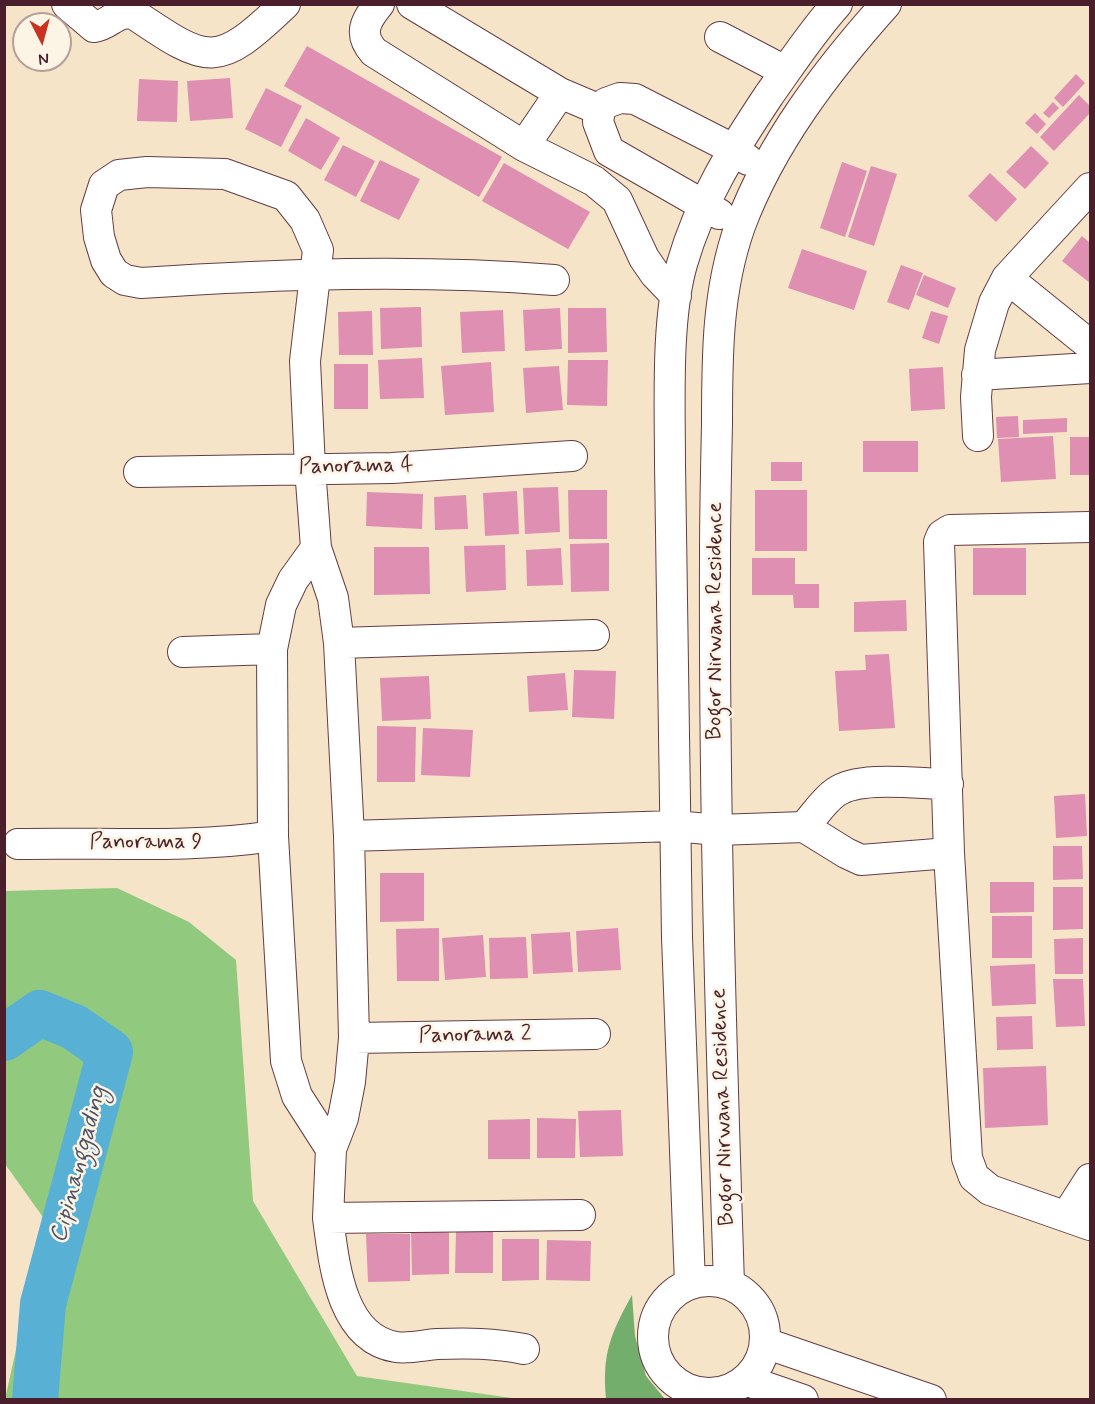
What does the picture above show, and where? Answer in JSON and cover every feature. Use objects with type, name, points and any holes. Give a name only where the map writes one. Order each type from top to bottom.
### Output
[{"type":"street","points":[[67,4],[94,27],[125,12],[134,14],[186,48],[204,55],[223,52],[242,42],[285,4]]},
{"type":"street","points":[[379,4],[364,27],[366,44],[374,52],[524,146],[594,181],[617,200],[644,258],[655,274],[676,296]]},
{"type":"street","points":[[412,4],[560,93],[600,110]]},
{"type":"street","name":"Bogor Nirwana Residence","points":[[690,1284],[681,1065],[675,826],[670,440],[676,296],[681,265],[703,205],[733,149],[812,32],[837,4]]},
{"type":"street","name":"Bogor Nirwana Residence","points":[[729,1284],[717,830],[716,357],[721,295],[740,226],[765,172],[800,112],[840,55],[886,4]]},
{"type":"street","points":[[720,37],[785,71]]},
{"type":"street","points":[[524,146],[560,93]]},
{"type":"street","points":[[740,226],[609,151],[598,122],[600,110],[606,102],[620,98],[635,99],[733,149],[765,172]]},
{"type":"street","points":[[524,1349],[488,1342],[397,1347],[372,1339],[346,1302],[335,1267],[328,1218],[332,1149],[343,1118],[351,1082],[354,1038],[349,836],[339,643],[333,598],[316,548],[305,361],[317,274],[318,250],[305,220],[286,196],[218,173],[119,175],[104,185],[96,210],[99,237],[106,260],[114,273],[125,280],[141,283],[317,274],[494,275],[554,280]]},
{"type":"street","points":[[978,436],[977,375],[985,327],[1007,278],[1090,188]]},
{"type":"street","points":[[1007,278],[1090,345]]},
{"type":"street","points":[[977,375],[1090,368]]},
{"type":"street","name":"Panorama 4","points":[[139,472],[392,468],[572,456]]},
{"type":"street","points":[[1090,527],[950,530],[940,538],[949,853],[968,1158],[974,1178],[990,1190],[1079,1220],[1090,1179]]},
{"type":"street","points":[[316,548],[293,580],[281,605],[272,649],[273,836],[285,1061],[297,1096],[332,1149]]},
{"type":"street","points":[[339,643],[594,635]]},
{"type":"street","points":[[183,652],[272,649]]},
{"type":"street","points":[[804,827],[836,791],[848,786],[864,782],[948,784]]},
{"type":"street","points":[[349,836],[675,826],[717,830],[804,827],[846,854],[861,860],[949,853]]},
{"type":"street","name":"Panorama 9","points":[[18,844],[188,844],[273,836]]},
{"type":"street","name":"Panorama 2","points":[[354,1038],[595,1034]]},
{"type":"street","points":[[328,1218],[580,1215]]},
{"type":"street","points":[[703,1281],[729,1284],[743,1292],[754,1303],[762,1317],[765,1342],[760,1360],[745,1380],[730,1389],[712,1393],[694,1391],[678,1384],[665,1372],[656,1356],[652,1339],[655,1321],[663,1305],[675,1292],[690,1284],[703,1281]]},
{"type":"street","points":[[765,1342],[931,1400]]},
{"type":"street","points":[[745,1380],[803,1400]]},
{"type":"green space","points":[[117,888],[189,922],[236,960],[253,1201],[357,1376],[519,1399],[5,1399],[45,1220],[5,1164],[5,891]]},
{"type":"green space","points":[[632,1295],[635,1336],[646,1376],[665,1399],[606,1399],[605,1369],[609,1345]]},
{"type":"building","points":[[307,46],[502,157],[479,197],[284,86]]},
{"type":"building","points":[[1076,74],[1085,83],[1063,107],[1054,98]]},
{"type":"building","points":[[230,78],[233,118],[190,121],[187,81]]},
{"type":"building","points":[[139,79],[178,81],[177,122],[137,121]]},
{"type":"building","points":[[266,88],[302,106],[281,147],[245,129]]},
{"type":"building","points":[[1079,95],[1090,106],[1090,113],[1054,151],[1040,137]]},
{"type":"building","points":[[1053,102],[1059,108],[1049,118],[1043,113]]},
{"type":"building","points":[[1035,113],[1046,124],[1037,134],[1025,123]]},
{"type":"building","points":[[306,118],[340,138],[321,170],[288,151]]},
{"type":"building","points":[[343,145],[375,161],[356,197],[324,180]]},
{"type":"building","points":[[1031,146],[1049,163],[1025,189],[1006,172]]},
{"type":"building","points":[[380,160],[420,179],[399,220],[360,201]]},
{"type":"building","points":[[842,162],[867,171],[845,237],[820,228]]},
{"type":"building","points":[[504,163],[590,212],[568,249],[482,201]]},
{"type":"building","points":[[871,166],[897,174],[874,246],[848,237]]},
{"type":"building","points":[[990,173],[1017,199],[996,222],[968,196]]},
{"type":"building","points":[[1082,236],[1090,243],[1090,283],[1062,261]]},
{"type":"building","points":[[802,249],[867,271],[854,310],[788,288]]},
{"type":"building","points":[[901,265],[923,273],[909,310],[887,302]]},
{"type":"building","points":[[924,275],[956,288],[948,308],[916,295]]},
{"type":"building","points":[[421,307],[422,347],[381,349],[380,308]]},
{"type":"building","points":[[560,308],[562,349],[525,351],[523,310]]},
{"type":"building","points":[[568,308],[606,308],[607,352],[568,353]]},
{"type":"building","points":[[503,310],[505,351],[462,353],[460,312]]},
{"type":"building","points":[[372,311],[373,355],[339,355],[338,312]]},
{"type":"building","points":[[931,311],[948,316],[939,344],[922,338]]},
{"type":"building","points":[[422,358],[424,398],[380,399],[378,360]]},
{"type":"building","points":[[568,360],[608,360],[607,406],[567,405]]},
{"type":"building","points":[[491,362],[494,412],[445,415],[441,366]]},
{"type":"building","points":[[334,364],[368,364],[368,409],[334,409]]},
{"type":"building","points":[[559,366],[563,410],[526,413],[523,368]]},
{"type":"building","points":[[943,367],[945,409],[911,411],[909,369]]},
{"type":"building","points":[[1018,416],[1019,437],[997,438],[996,417]]},
{"type":"building","points":[[1067,418],[1067,432],[1023,434],[1023,420]]},
{"type":"building","points":[[1053,436],[1056,479],[1001,482],[998,439]]},
{"type":"building","points":[[1070,437],[1090,437],[1090,475],[1070,475]]},
{"type":"building","points":[[863,441],[918,441],[918,472],[863,472]]},
{"type":"building","points":[[771,462],[802,462],[802,481],[771,481]]},
{"type":"building","points":[[558,487],[560,532],[525,534],[523,488]]},
{"type":"building","points":[[568,490],[607,490],[607,539],[569,539]]},
{"type":"building","points":[[755,490],[807,490],[807,551],[755,551]]},
{"type":"building","points":[[517,491],[519,534],[485,536],[483,493]]},
{"type":"building","points":[[367,492],[423,494],[422,529],[366,526]]},
{"type":"building","points":[[466,495],[468,529],[435,530],[434,497]]},
{"type":"building","points":[[609,543],[609,591],[571,592],[570,544]]},
{"type":"building","points":[[505,545],[506,590],[466,592],[464,546]]},
{"type":"building","points":[[374,547],[429,547],[430,594],[374,595]]},
{"type":"building","points":[[561,548],[563,585],[527,586],[526,550]]},
{"type":"building","points":[[973,548],[1026,548],[1026,595],[973,595]]},
{"type":"building","points":[[752,558],[795,558],[795,584],[819,584],[819,608],[794,608],[793,595],[752,595]]},
{"type":"building","points":[[906,600],[907,631],[854,632],[854,602]]},
{"type":"building","points":[[889,654],[895,728],[839,731],[835,671],[866,670],[865,655]]},
{"type":"building","points":[[574,670],[616,671],[614,719],[572,717]]},
{"type":"building","points":[[565,673],[568,710],[529,712],[527,676]]},
{"type":"building","points":[[429,676],[431,719],[382,721],[380,678]]},
{"type":"building","points":[[377,726],[416,727],[415,782],[377,782]]},
{"type":"building","points":[[423,728],[473,730],[470,777],[421,775]]},
{"type":"building","points":[[1085,794],[1087,836],[1056,838],[1054,796]]},
{"type":"building","points":[[1053,846],[1082,846],[1083,879],[1053,880]]},
{"type":"building","points":[[380,873],[424,873],[424,921],[380,922]]},
{"type":"building","points":[[990,882],[1034,882],[1034,912],[990,913]]},
{"type":"building","points":[[1053,887],[1083,887],[1083,929],[1053,930]]},
{"type":"building","points":[[992,916],[1032,916],[1032,958],[992,958]]},
{"type":"building","points":[[439,928],[439,981],[397,981],[396,929]]},
{"type":"building","points":[[618,928],[621,970],[578,972],[576,931]]},
{"type":"building","points":[[570,932],[573,972],[533,974],[531,934]]},
{"type":"building","points":[[483,935],[486,977],[445,980],[442,938]]},
{"type":"building","points":[[526,937],[528,978],[490,979],[489,938]]},
{"type":"building","points":[[1083,938],[1083,974],[1055,974],[1054,939]]},
{"type":"building","points":[[1035,964],[1036,1004],[992,1006],[990,966]]},
{"type":"building","points":[[1053,979],[1083,979],[1085,1026],[1056,1027]]},
{"type":"building","points":[[1032,1016],[1033,1049],[997,1050],[996,1017]]},
{"type":"building","points":[[1046,1066],[1048,1125],[985,1128],[983,1068]]},
{"type":"building","points":[[621,1110],[623,1156],[580,1157],[578,1111]]},
{"type":"building","points":[[537,1118],[576,1119],[575,1158],[537,1158]]},
{"type":"building","points":[[530,1119],[530,1159],[488,1159],[488,1120]]},
{"type":"building","points":[[456,1230],[493,1231],[493,1273],[455,1273]]},
{"type":"building","points":[[449,1231],[449,1274],[412,1275],[411,1232]]},
{"type":"building","points":[[366,1234],[410,1234],[410,1281],[368,1282]]},
{"type":"building","points":[[502,1239],[539,1239],[539,1280],[502,1281]]},
{"type":"building","points":[[547,1240],[591,1241],[590,1281],[546,1280]]},
{"type":"waterway","name":"Cipinanggading","points":[[4,1038],[40,1013],[74,1027],[110,1052],[43,1304],[35,1400]]}]
